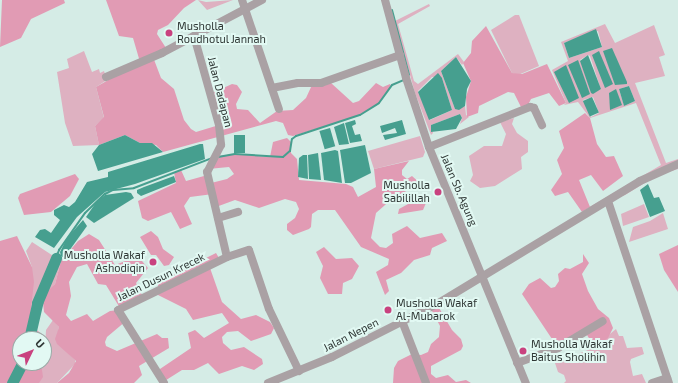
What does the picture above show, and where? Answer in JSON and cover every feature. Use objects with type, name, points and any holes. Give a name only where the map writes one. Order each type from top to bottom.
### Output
[{"type":"street","points":[[242,0],[279,109]]},
{"type":"street","points":[[106,77],[162,53],[262,0]]},
{"type":"street","name":"Jalan Sb. Agung","points":[[385,0],[400,55],[429,147],[526,383]]},
{"type":"street","name":"Jalan Dadapan","points":[[194,36],[219,126],[221,145],[207,172],[227,257]]},
{"type":"street","points":[[272,88],[298,83],[321,82],[400,55]]},
{"type":"street","points":[[429,147],[530,107],[534,108],[542,125]]},
{"type":"street","name":"Jalan Nepen","points":[[268,383],[299,371],[402,321],[482,277],[653,174],[678,164]]},
{"type":"street","points":[[608,201],[668,380],[652,383]]},
{"type":"street","points":[[218,218],[238,212]]},
{"type":"street","points":[[227,257],[247,249],[252,258],[269,310],[299,371]]},
{"type":"street","name":"Jalan Dusun Krecek","points":[[164,383],[118,310],[227,257]]},
{"type":"street","points":[[402,321],[426,383]]},
{"type":"street","points":[[518,363],[558,348],[604,321]]},
{"type":"shaded area","points":[[2,0],[64,0],[65,3],[31,19],[21,38],[0,47]]},
{"type":"shaded area","points":[[106,0],[196,0],[184,8],[168,25],[158,30],[157,34],[166,48],[153,57],[161,78],[174,89],[184,120],[191,129],[196,132],[219,125],[210,94],[232,84],[237,85],[242,92],[236,104],[237,109],[248,110],[260,123],[277,111],[293,110],[306,98],[312,85],[331,83],[353,103],[359,101],[376,83],[383,87],[390,84],[391,86],[379,103],[360,115],[293,136],[288,135],[283,123],[276,121],[163,152],[156,145],[140,143],[125,135],[99,145],[95,126],[104,117],[96,87],[140,62],[133,38],[119,36]]},
{"type":"shaded area","points":[[198,0],[206,2],[233,0],[207,10]]},
{"type":"shaded area","points":[[429,4],[430,6],[398,24],[414,81],[418,84],[458,54],[464,62],[462,65],[456,57],[441,71],[455,109],[465,106],[466,115],[469,117],[460,124],[462,118],[460,114],[431,125],[433,133],[431,135],[415,93],[395,21]],"holes":[[[432,77],[442,78],[452,110],[430,120],[418,91]]]},
{"type":"shaded area","points":[[515,15],[519,15],[539,66],[518,75],[512,73],[491,30]]},
{"type":"shaded area","points":[[605,24],[615,43],[654,25],[665,55],[659,57],[665,76],[635,83],[666,163],[678,159],[678,169],[658,175],[625,195],[588,208],[661,165],[636,103],[590,118],[578,102],[564,105],[566,103],[552,70],[568,61],[561,42]],"holes":[[[598,31],[602,47],[569,58],[564,43]],[[588,55],[590,56],[601,90],[580,60]],[[629,86],[635,101],[624,106],[619,89]],[[593,97],[599,113],[591,117],[583,100]]]},
{"type":"shaded area","points":[[486,26],[512,73],[522,74],[547,64],[566,103],[559,106],[549,93],[531,99],[528,105],[521,107],[514,93],[508,92],[479,106],[478,113],[467,117],[466,97],[471,81],[463,63],[471,53],[472,41]]},
{"type":"shaded area","points":[[596,29],[602,47],[569,58],[564,43]]},
{"type":"shaded area","points":[[612,48],[627,84],[615,85],[603,51]]},
{"type":"shaded area","points":[[84,51],[92,72],[99,69],[100,73],[104,71],[107,80],[96,87],[104,118],[95,126],[99,145],[73,146],[65,123],[57,72],[69,68],[67,59]]},
{"type":"shaded area","points":[[599,51],[613,84],[605,88],[592,55]]},
{"type":"shaded area","points":[[588,55],[601,89],[593,94],[591,93],[580,61]]},
{"type":"shaded area","points":[[456,57],[471,81],[467,89],[465,106],[459,110],[455,109],[441,71]]},
{"type":"shaded area","points":[[578,60],[590,94],[582,98],[568,65]]},
{"type":"shaded area","points":[[566,65],[579,98],[569,103],[554,72]]},
{"type":"shaded area","points":[[438,73],[442,78],[452,110],[429,120],[418,92]]},
{"type":"shaded area","points":[[629,86],[635,101],[624,106],[619,89]]},
{"type":"shaded area","points":[[616,89],[622,105],[610,110],[609,93]]},
{"type":"shaded area","points":[[592,97],[599,113],[590,117],[583,101]]},
{"type":"shaded area","points":[[585,113],[590,118],[597,144],[606,157],[614,156],[623,176],[603,191],[591,175],[579,180],[590,207],[582,212],[568,192],[555,196],[551,190],[562,174],[557,160],[564,148],[559,131]]},
{"type":"shaded area","points":[[460,114],[462,118],[456,129],[431,132],[431,125]]},
{"type":"shaded area","points":[[514,118],[512,124],[517,133],[528,141],[528,152],[521,157],[522,169],[495,186],[480,188],[470,181],[473,175],[469,156],[484,146],[502,146],[506,134],[500,122]]},
{"type":"shaded area","points":[[355,120],[356,124],[352,126],[355,135],[360,134],[362,141],[350,143],[345,123]]},
{"type":"shaded area","points":[[402,120],[406,134],[385,140],[383,135],[397,133],[395,128],[382,133],[380,126]]},
{"type":"shaded area","points":[[344,123],[349,144],[339,145],[334,127]]},
{"type":"shaded area","points":[[330,128],[335,146],[325,149],[319,131]]},
{"type":"shaded area","points":[[125,135],[140,143],[152,143],[163,152],[98,171],[92,154],[99,145]]},
{"type":"shaded area","points":[[234,135],[245,135],[245,153],[234,153]]},
{"type":"shaded area","points":[[420,136],[425,152],[423,157],[374,169],[368,151]]},
{"type":"shaded area","points":[[287,138],[291,142],[291,153],[297,159],[299,180],[346,184],[353,187],[358,197],[376,187],[374,169],[409,161],[402,170],[402,175],[407,179],[412,176],[421,184],[394,197],[376,213],[371,238],[380,247],[386,248],[393,243],[392,234],[407,226],[420,238],[442,233],[447,241],[432,248],[430,255],[414,260],[401,273],[386,280],[389,291],[385,295],[376,272],[388,265],[389,259],[361,247],[335,210],[318,210],[312,214],[311,227],[309,229],[293,235],[287,230],[287,224],[295,218],[299,209],[296,202],[285,199],[259,208],[235,200],[216,207],[213,194],[190,197],[184,206],[192,224],[180,229],[171,212],[148,221],[142,218],[138,201],[176,183],[174,172],[181,170],[186,181],[204,176],[211,183],[227,179],[234,174],[229,167],[208,169],[218,156],[235,154],[270,157],[273,142]]},
{"type":"shaded area","points":[[203,144],[205,159],[135,184],[105,192],[77,217],[54,248],[35,237],[40,230],[45,229],[51,233],[60,220],[54,215],[54,210],[64,205],[69,207],[75,202],[87,182],[108,177],[108,172]]},
{"type":"shaded area","points":[[365,145],[371,173],[351,183],[345,183],[340,150]]},
{"type":"shaded area","points":[[335,150],[338,151],[342,183],[324,180],[321,153]]},
{"type":"shaded area","points":[[318,153],[321,180],[309,179],[308,155]]},
{"type":"shaded area","points":[[303,155],[307,155],[308,179],[298,177],[299,158]]},
{"type":"shaded area","points":[[75,174],[79,179],[70,196],[51,212],[24,215],[18,198],[20,194]]},
{"type":"shaded area","points":[[174,176],[176,182],[141,196],[137,193],[137,190]]},
{"type":"shaded area","points":[[648,184],[654,198],[659,197],[665,211],[650,217],[640,190]]},
{"type":"shaded area","points":[[126,192],[131,193],[134,198],[94,223],[86,217],[97,201],[105,195]]},
{"type":"shaded area","points":[[421,197],[426,203],[423,210],[398,214],[399,209]]},
{"type":"shaded area","points":[[644,204],[649,217],[623,226],[621,214]]},
{"type":"shaded area","points":[[663,213],[668,229],[629,242],[633,227],[650,221]]},
{"type":"shaded area","points":[[83,220],[87,226],[64,258],[61,256],[60,252],[67,238]]},
{"type":"shaded area","points":[[151,231],[158,237],[163,249],[174,257],[169,265],[164,266],[156,255],[151,255],[140,237]]},
{"type":"shaded area","points":[[89,234],[99,240],[115,265],[133,258],[142,261],[148,268],[136,283],[143,297],[120,308],[106,285],[98,284],[87,264],[77,267],[69,282],[71,296],[66,315],[71,321],[87,314],[93,321],[110,311],[118,310],[126,321],[107,337],[105,342],[106,346],[117,351],[157,334],[162,338],[168,338],[169,348],[139,366],[142,375],[134,383],[57,383],[69,373],[76,361],[57,344],[55,339],[59,327],[44,312],[43,302],[47,292],[55,284],[61,261],[78,241]]},
{"type":"shaded area","points":[[17,236],[32,267],[34,282],[30,317],[35,329],[38,331],[12,331],[12,371],[42,371],[43,377],[39,383],[0,383],[0,241]]},
{"type":"shaded area","points":[[32,242],[61,261],[55,284],[45,297],[35,329],[28,312],[32,267],[26,251]]},
{"type":"shaded area","points":[[678,245],[678,292],[664,270],[659,254]]},
{"type":"shaded area","points":[[324,247],[336,259],[352,258],[359,266],[352,279],[343,283],[342,294],[328,294],[320,278],[323,266],[316,252]]},
{"type":"shaded area","points":[[216,253],[219,258],[210,268],[222,302],[241,319],[256,315],[270,322],[274,328],[271,334],[251,341],[238,331],[227,332],[222,337],[223,343],[231,350],[244,347],[262,359],[263,364],[254,370],[242,366],[219,374],[208,363],[194,370],[182,370],[163,382],[157,371],[191,348],[188,333],[195,330],[204,338],[229,323],[222,313],[193,320],[186,309],[158,295],[158,282]]},
{"type":"shaded area","points":[[583,254],[589,263],[582,274],[588,291],[598,309],[609,318],[613,328],[608,338],[599,344],[592,343],[587,335],[558,348],[522,294],[529,284],[540,278],[551,288],[555,287],[559,281],[558,274],[565,268],[570,269],[583,262]]},
{"type":"shaded area","points":[[438,306],[452,330],[461,339],[463,346],[461,350],[431,366],[431,374],[436,378],[448,375],[456,382],[466,380],[471,383],[393,383],[394,368],[398,361],[412,354],[421,355],[428,352],[431,344],[439,337],[440,326],[431,309]]},
{"type":"shaded area","points":[[53,320],[59,327],[56,341],[75,360],[75,364],[57,383],[39,383],[40,371],[52,371],[52,331],[46,330]]},
{"type":"shaded area","points":[[616,329],[619,336],[623,336],[627,348],[642,347],[644,354],[631,359],[630,362],[633,376],[642,374],[646,383],[564,383],[566,381],[564,375],[558,372],[555,363],[593,348]]},
{"type":"waterway","points":[[392,10],[409,75]]},
{"type":"waterway","points":[[218,157],[235,154],[283,157],[290,151],[292,139],[296,136],[360,115],[379,103],[392,85],[404,80]]},
{"type":"waterway","points":[[56,258],[59,250],[85,213],[105,194],[113,190],[134,188],[212,158]]},
{"type":"waterway","points":[[31,331],[37,303],[56,258]]},
{"type":"waterway","points":[[12,383],[18,371]]},
{"type":"place","name":"Musholla Roudhotul Jannah","points":[[169,33]]},
{"type":"place","name":"Musholla Sabilillah","points":[[438,192]]},
{"type":"place","name":"Musholla Wakaf Ashodiqin","points":[[153,262]]},
{"type":"place","name":"Musholla Wakaf Al-Mubarok","points":[[388,310]]},
{"type":"place","name":"Musholla Wakaf Baitus Sholihin","points":[[523,351]]}]
